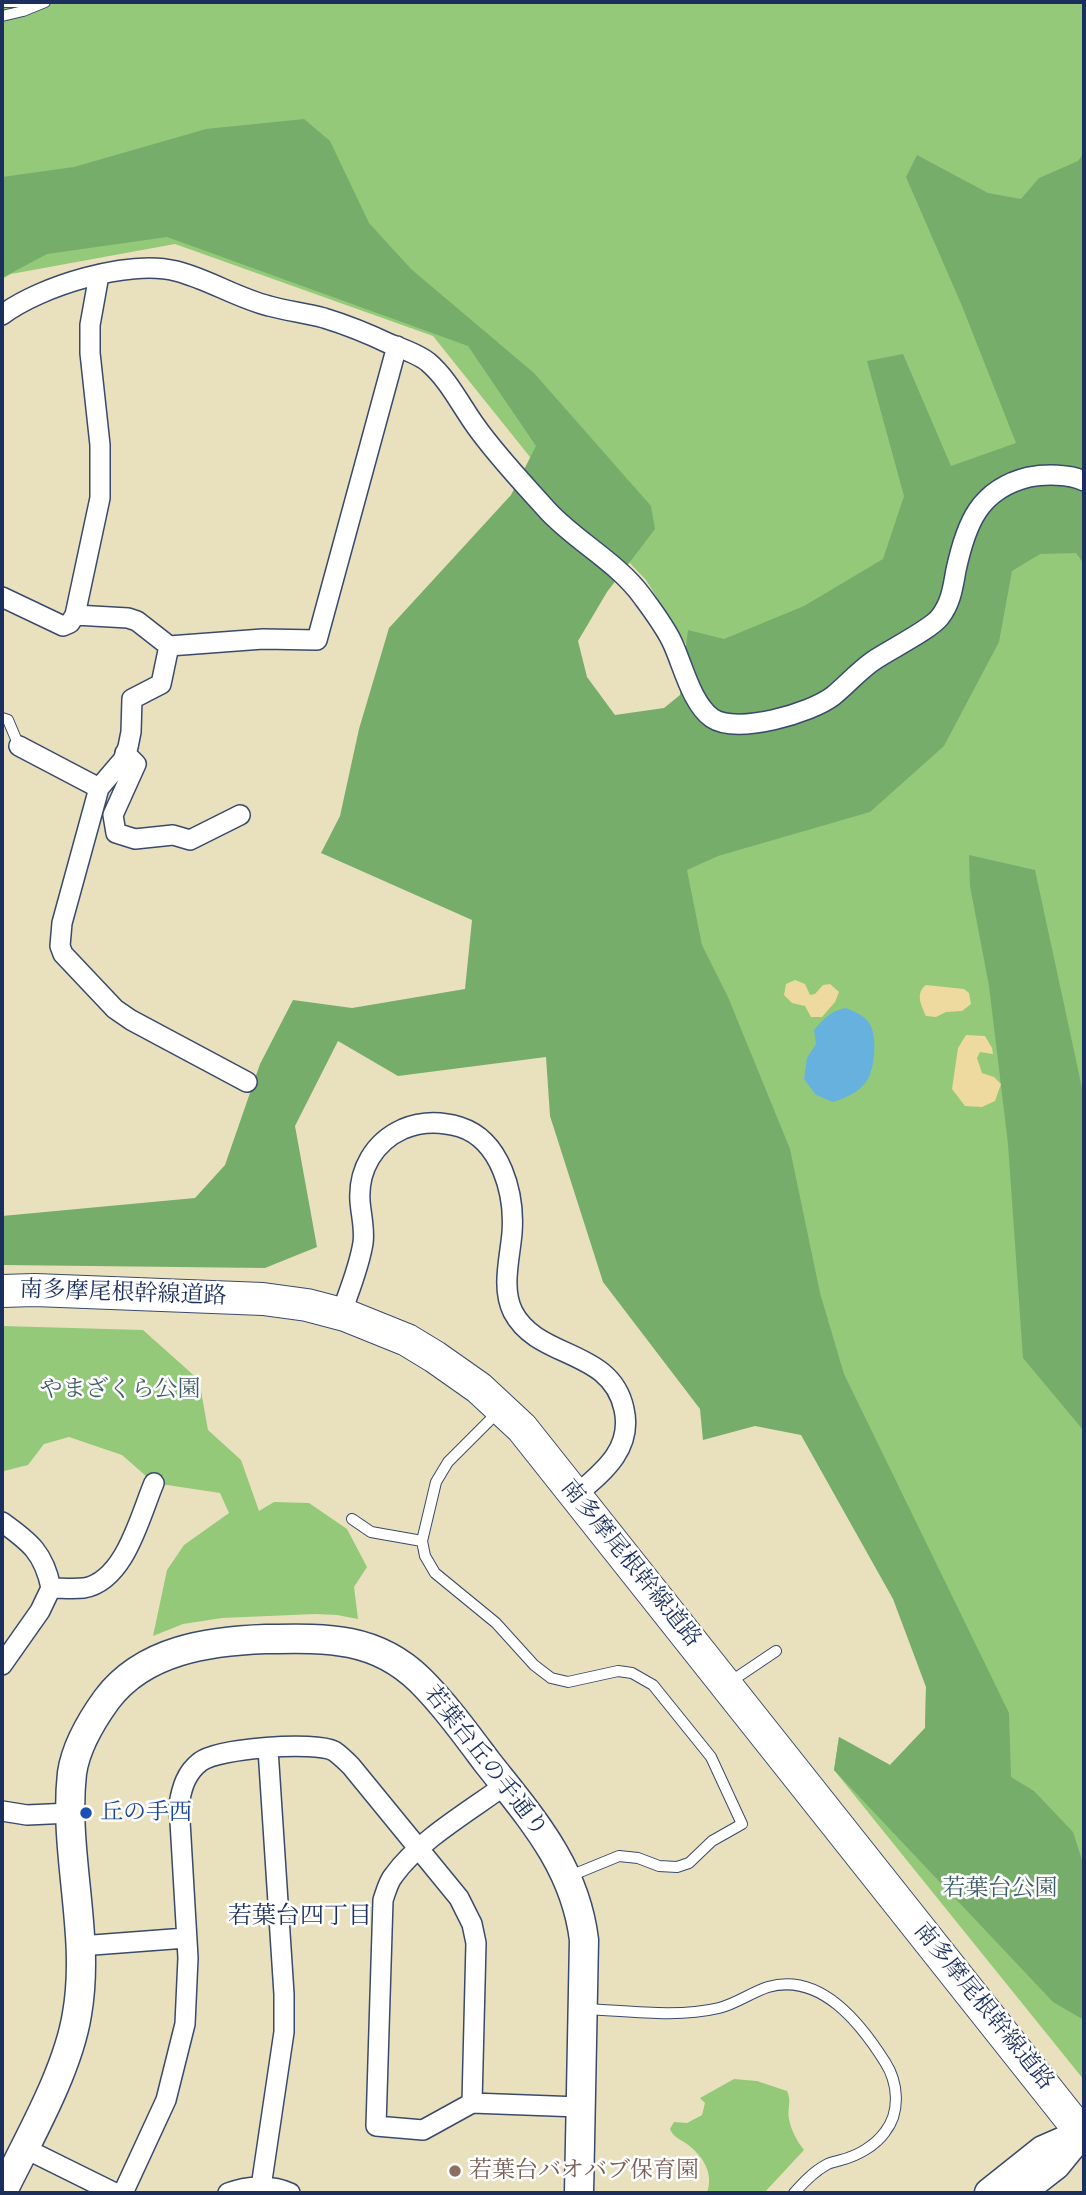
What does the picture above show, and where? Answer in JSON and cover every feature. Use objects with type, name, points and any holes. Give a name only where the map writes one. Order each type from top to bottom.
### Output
[{"type":"main road","name":"南多摩尾根幹線道路","points":[[2,1291],[263,1299],[307,1306],[341,1314],[407,1340],[458,1371],[522,1428],[1083,2134]]},
{"type":"street","points":[[2,314],[35,293],[61,284],[139,268],[170,269],[266,306],[348,326],[427,361],[498,454],[549,512],[612,565],[640,593],[671,640],[703,709],[710,717],[733,725],[757,723],[812,708],[833,696],[862,667],[939,619],[951,598],[964,536],[978,508],[1005,483],[1035,476],[1075,476],[1084,481]]},
{"type":"street","points":[[2,597],[62,626],[70,623],[75,615],[100,498],[101,463],[90,352],[90,326],[99,275]]},
{"type":"street","points":[[75,615],[128,618],[137,621],[169,646],[263,639],[317,640],[397,346]]},
{"type":"street","points":[[169,646],[160,684],[132,699],[131,732],[125,753],[99,788],[62,923],[60,946],[63,954],[115,1009],[247,1082]]},
{"type":"street","points":[[19,746],[99,788]]},
{"type":"street","points":[[125,753],[136,764],[113,815],[116,833],[135,839],[173,835],[190,840],[240,815]]},
{"type":"street","points":[[341,1314],[360,1259],[363,1242],[360,1188],[369,1157],[384,1140],[402,1129],[423,1122],[445,1122],[468,1130],[487,1144],[501,1164],[512,1213],[507,1285],[512,1311],[534,1336],[596,1366],[610,1378],[622,1397],[626,1414],[620,1450],[610,1466],[576,1495]]},
{"type":"street","points":[[51,1588],[85,1588],[110,1575],[120,1563],[155,1483]]},
{"type":"street","points":[[2,1522],[31,1543],[43,1558],[51,1588],[40,1611],[2,1665]]},
{"type":"street","name":"若葉台丘の手通り","points":[[2,2193],[62,2066],[78,2013],[80,1945],[71,1813],[72,1772],[77,1754],[97,1713],[113,1692],[147,1665],[181,1650],[216,1643],[261,1639],[340,1639],[369,1647],[395,1660],[418,1678],[442,1703],[547,1840],[577,1898],[584,1940],[579,2193]]},
{"type":"street","points":[[123,2193],[166,2100],[181,2045],[187,2003],[179,1804],[182,1787],[190,1770],[213,1755],[229,1751],[315,1746],[334,1751],[351,1766],[458,1898],[472,1924],[476,1943],[472,2103]]},
{"type":"street","points":[[261,2187],[284,2032],[284,1994],[268,1749]]},
{"type":"street","points":[[505,1785],[419,1848],[393,1876],[383,1900],[376,2126],[423,2130],[472,2103],[579,2107]]},
{"type":"street","points":[[2,1811],[27,1815],[71,1813]]},
{"type":"street","points":[[80,1945],[186,1938]]},
{"type":"street","points":[[1028,2191],[1083,2134]]},
{"type":"street","points":[[989,2193],[1043,2150],[1083,2134]]},
{"type":"street","points":[[24,2148],[115,2193]]},
{"type":"street","points":[[228,2193],[261,2187],[290,2193]]},
{"type":"lane","points":[[5,2],[44,2]]},
{"type":"lane","points":[[2,16],[23,12],[44,2]]},
{"type":"lane","points":[[2,718],[8,720],[19,746]]},
{"type":"lane","points":[[501,1408],[441,1472],[436,1482],[422,1541],[425,1556],[435,1573],[496,1623],[534,1665],[551,1678],[568,1682],[618,1671],[632,1673],[653,1685],[711,1757],[743,1824],[712,1841],[689,1863],[677,1867],[659,1867],[638,1858],[619,1856],[568,1877]]},
{"type":"lane","points":[[352,1519],[371,1532],[422,1541]]},
{"type":"lane","points":[[726,1685],[776,1651]]},
{"type":"lane","points":[[582,2009],[683,2013],[721,2008],[769,1987],[787,1985],[823,1994],[837,2003],[874,2045],[894,2076],[896,2099],[892,2120],[885,2132],[869,2147],[855,2155],[828,2163],[794,2193]]},
{"type":"green space","points":[[2,2],[1084,2],[1084,467],[901,592],[692,654],[646,580],[538,467],[433,336],[175,244],[11,274],[2,279]]},
{"type":"green space","name":"若葉台公園","points":[[304,119],[330,141],[369,223],[411,269],[534,373],[651,506],[655,529],[607,592],[578,641],[587,677],[615,715],[664,708],[680,695],[688,630],[724,639],[804,606],[883,559],[904,496],[867,361],[903,354],[951,466],[1016,443],[962,306],[906,177],[917,155],[988,193],[1021,199],[1039,178],[1078,161],[1084,153],[1084,564],[1076,553],[1040,554],[1012,571],[999,642],[944,746],[870,812],[718,856],[687,870],[702,945],[728,997],[790,1149],[820,1293],[844,1374],[1009,1713],[1011,1777],[1034,1791],[1073,1832],[1084,1866],[1084,2020],[1053,2002],[834,1770],[839,1737],[890,1765],[925,1728],[926,1687],[893,1599],[801,1435],[755,1426],[703,1440],[700,1409],[603,1282],[550,1116],[546,1057],[398,1076],[338,1041],[295,1126],[317,1247],[265,1268],[2,1265],[2,1216],[195,1198],[225,1165],[260,1064],[293,1000],[352,1008],[465,989],[472,920],[321,853],[340,816],[359,729],[389,628],[511,495],[536,446],[468,346],[167,237],[47,254],[2,278],[2,177],[74,167],[206,129]]},
{"type":"green space","name":"若葉台公園","points":[[1084,526],[1084,2080],[834,1770],[839,1737],[890,1765],[925,1728],[926,1686],[627,871],[986,579]]},
{"type":"green space","points":[[969,855],[1035,870],[1084,1097],[1084,1431],[1023,1358],[1008,1144],[989,986],[970,886]]},
{"type":"green space","name":"やまざくら公園","points":[[2,1326],[143,1330],[199,1380],[208,1430],[241,1460],[259,1511],[274,1502],[309,1503],[347,1529],[367,1567],[354,1587],[358,1619],[315,1614],[222,1618],[183,1624],[153,1636],[167,1570],[184,1545],[229,1513],[220,1493],[154,1483],[122,1455],[69,1437],[44,1444],[28,1465],[4,1471]]},
{"type":"green space","points":[[734,2079],[757,2081],[787,2091],[790,2123],[804,2150],[764,2193],[707,2193],[709,2179],[706,2166],[693,2149],[670,2129],[674,2122],[687,2123],[702,2115],[705,2103],[700,2098]]},
{"type":"sand","points":[[795,980],[805,984],[810,995],[815,994],[823,985],[830,984],[839,992],[835,1002],[822,1017],[811,1017],[805,1006],[792,1003],[784,995],[786,984]]},
{"type":"sand","points":[[926,985],[964,989],[969,993],[971,1004],[962,1011],[946,1012],[936,1017],[926,1016],[920,995]]},
{"type":"sand","points":[[966,1035],[985,1036],[993,1054],[980,1052],[977,1058],[982,1073],[994,1077],[1001,1084],[995,1101],[982,1107],[965,1106],[952,1089],[958,1048]]},
{"type":"water","points":[[846,1008],[865,1018],[872,1029],[873,1062],[863,1086],[851,1095],[833,1102],[816,1095],[804,1079],[807,1058],[816,1044],[814,1030],[828,1016]]},
{"type":"place","name":"丘の手西","points":[[86,1813]]},
{"type":"place","name":"若葉台バオバブ保育園","points":[[455,2171]]},
{"type":"district","name":"若葉台四丁目","points":[[300,1917]]}]
